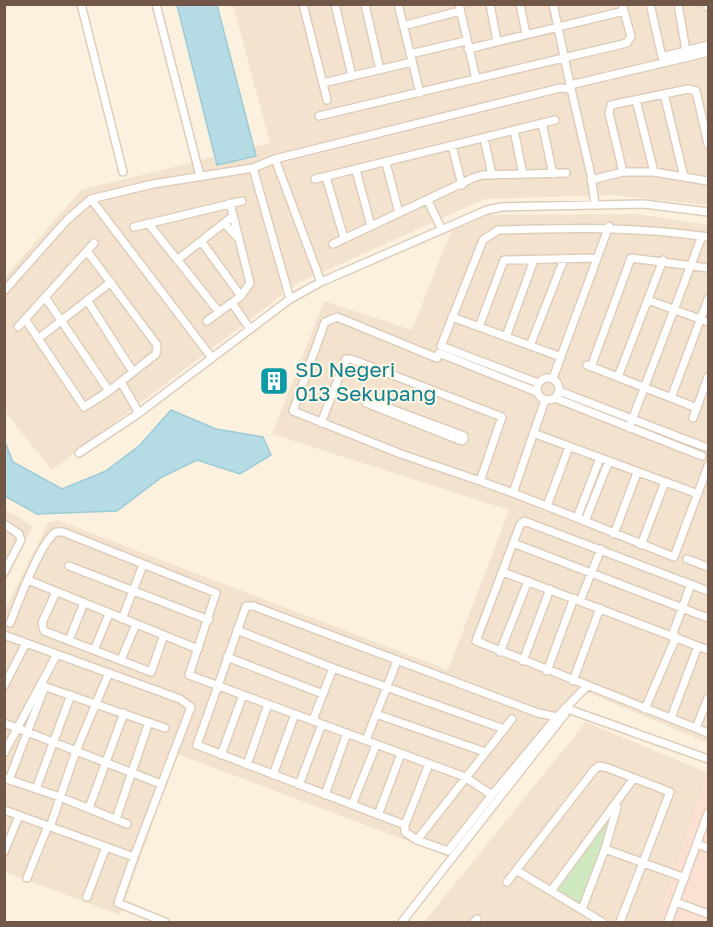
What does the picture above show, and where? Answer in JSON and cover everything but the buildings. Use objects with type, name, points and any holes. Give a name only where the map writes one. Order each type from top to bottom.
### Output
[{"type":"street","points":[[81,4],[123,172]]},
{"type":"street","points":[[156,4],[200,176]]},
{"type":"street","points":[[303,4],[327,100]]},
{"type":"street","points":[[334,4],[352,76]]},
{"type":"street","points":[[365,4],[380,70]]},
{"type":"street","points":[[398,4],[420,93]]},
{"type":"street","points":[[490,4],[497,42]]},
{"type":"street","points":[[520,4],[526,34]]},
{"type":"street","points":[[553,4],[595,204]]},
{"type":"street","points":[[650,4],[662,57],[708,45]]},
{"type":"street","points":[[678,4],[686,51]]},
{"type":"street","points":[[403,26],[459,8],[476,79]]},
{"type":"street","points":[[319,116],[627,43],[631,36],[623,8],[558,28],[468,49]]},
{"type":"street","points":[[323,83],[380,70],[466,41]]},
{"type":"street","points":[[4,291],[78,209],[91,199],[200,176],[253,168],[275,159],[705,53]]},
{"type":"street","points":[[623,172],[609,109],[611,105],[688,88],[696,91],[708,144]]},
{"type":"street","points":[[664,94],[684,177]]},
{"type":"street","points":[[636,100],[654,172]]},
{"type":"street","points":[[315,179],[555,120]]},
{"type":"street","points":[[542,123],[553,174]]},
{"type":"street","points":[[514,130],[523,174]]},
{"type":"street","points":[[484,138],[492,175]]},
{"type":"street","points":[[452,146],[462,185]]},
{"type":"street","points":[[275,159],[321,282]]},
{"type":"street","points":[[386,163],[399,213]]},
{"type":"street","points":[[253,168],[290,298]]},
{"type":"street","points":[[356,170],[371,226]]},
{"type":"street","points":[[591,180],[623,172],[654,172],[708,181]]},
{"type":"street","points":[[333,244],[474,178],[492,175],[566,173]]},
{"type":"street","points":[[326,177],[344,238]]},
{"type":"street","points":[[91,199],[212,358]]},
{"type":"street","points":[[134,226],[242,201]]},
{"type":"street","points":[[428,201],[442,230]]},
{"type":"street","points":[[207,321],[241,296],[250,284],[230,203]]},
{"type":"street","points":[[79,453],[139,413],[290,298],[321,282],[487,210],[501,207],[644,204],[708,212]]},
{"type":"street","points":[[177,260],[233,216]]},
{"type":"street","points":[[148,223],[219,312]]},
{"type":"street","points":[[224,223],[240,241]]},
{"type":"street","points":[[553,378],[609,226]]},
{"type":"street","points":[[439,352],[483,240],[498,230],[609,226],[705,236],[673,309],[628,428]]},
{"type":"street","points":[[201,241],[241,296]]},
{"type":"street","points":[[18,327],[94,243]]},
{"type":"street","points":[[24,320],[39,339],[81,405],[89,406],[156,354],[158,347],[87,251]]},
{"type":"street","points":[[479,327],[504,260],[597,258]]},
{"type":"street","points":[[697,408],[589,366],[631,258],[663,260],[708,268]]},
{"type":"street","points":[[530,346],[564,259]]},
{"type":"street","points":[[506,337],[534,260]]},
{"type":"street","points":[[618,377],[663,260]]},
{"type":"street","points":[[39,339],[111,282]]},
{"type":"street","points":[[45,297],[62,319],[109,392]]},
{"type":"street","points":[[671,398],[705,321],[708,299]]},
{"type":"street","points":[[87,300],[133,372]]},
{"type":"street","points":[[648,300],[705,321]]},
{"type":"street","points":[[232,303],[250,329]]},
{"type":"street","points":[[538,383],[337,317],[325,322],[292,408],[298,415],[513,493],[641,545],[676,556],[708,466],[702,456],[628,428],[557,395]]},
{"type":"street","points":[[452,317],[561,357]]},
{"type":"street","points":[[439,352],[537,392],[545,400]]},
{"type":"street","points":[[321,423],[346,359],[351,359],[502,417],[480,481]]},
{"type":"street","points":[[693,418],[708,377]]},
{"type":"street","points":[[537,392],[538,383],[545,378],[553,378],[559,383],[557,395]]},
{"type":"street","points":[[121,382],[139,413]]},
{"type":"street","points":[[513,493],[545,400],[557,395],[706,445],[702,456]]},
{"type":"street","points":[[365,402],[414,418],[464,436],[464,439],[462,441],[365,402]]},
{"type":"street","points":[[533,433],[698,494]]},
{"type":"street","points":[[547,506],[569,447]]},
{"type":"street","points":[[577,518],[600,458]]},
{"type":"street","points":[[585,521],[609,461]]},
{"type":"street","points":[[614,534],[637,473]]},
{"type":"street","points":[[641,545],[665,483]]},
{"type":"street","points":[[708,591],[524,521],[520,525],[476,641],[523,662],[708,733]]},
{"type":"street","points":[[4,524],[19,534],[21,540],[4,573]]},
{"type":"street","points":[[10,623],[28,580],[50,537],[59,531],[216,593],[189,675],[465,777],[492,795]]},
{"type":"street","points":[[513,543],[708,618]]},
{"type":"street","points":[[547,671],[601,549]]},
{"type":"street","points":[[687,559],[708,567]]},
{"type":"street","points":[[122,619],[143,565]]},
{"type":"street","points":[[69,566],[209,620]]},
{"type":"street","points":[[503,572],[708,650]]},
{"type":"street","points":[[28,580],[198,649]]},
{"type":"street","points":[[500,652],[528,581]]},
{"type":"street","points":[[645,709],[692,584]]},
{"type":"street","points":[[523,662],[550,589]]},
{"type":"street","points":[[56,592],[41,628],[94,650],[151,672],[164,635]]},
{"type":"street","points":[[69,640],[84,603]]},
{"type":"street","points":[[405,825],[221,755],[196,743],[237,630],[249,605],[538,713],[557,717]]},
{"type":"street","points":[[573,681],[600,608]]},
{"type":"street","points":[[94,650],[109,614]]},
{"type":"street","points":[[121,660],[136,624]]},
{"type":"street","points":[[237,630],[333,668],[504,729]]},
{"type":"street","points":[[4,635],[191,704],[118,903],[165,922]]},
{"type":"street","points":[[4,686],[26,644]]},
{"type":"street","points":[[671,718],[698,646]]},
{"type":"street","points":[[56,656],[7,779],[127,824]]},
{"type":"street","points":[[227,657],[323,694]]},
{"type":"street","points":[[366,740],[397,661]]},
{"type":"street","points":[[313,720],[333,668]]},
{"type":"street","points":[[27,878],[108,675]]},
{"type":"street","points":[[43,685],[165,728]]},
{"type":"street","points":[[4,753],[43,685]]},
{"type":"street","points":[[402,922],[587,686]]},
{"type":"street","points":[[36,789],[71,695]]},
{"type":"street","points":[[221,755],[243,695]]},
{"type":"street","points":[[696,728],[708,698]]},
{"type":"street","points":[[247,765],[268,704]]},
{"type":"street","points":[[429,764],[405,825],[405,832],[417,840],[448,851],[557,717],[567,709]]},
{"type":"street","points":[[567,709],[708,759]]},
{"type":"street","points":[[89,808],[124,713]]},
{"type":"street","points":[[273,775],[295,714]]},
{"type":"street","points":[[376,714],[484,752]]},
{"type":"street","points":[[417,840],[512,719]]},
{"type":"street","points":[[116,819],[149,722]]},
{"type":"street","points":[[4,723],[161,783]]},
{"type":"street","points":[[299,785],[322,724]]},
{"type":"street","points":[[325,795],[347,733]]},
{"type":"street","points":[[352,805],[376,745]]},
{"type":"street","points":[[378,815],[401,754]]},
{"type":"street","points":[[507,882],[596,767],[603,767],[670,792],[620,922]]},
{"type":"street","points":[[551,891],[634,778]]},
{"type":"street","points":[[582,909],[605,849],[618,802]]},
{"type":"street","points":[[4,810],[134,857]]},
{"type":"street","points":[[669,922],[708,813]]},
{"type":"street","points":[[4,852],[19,816]]},
{"type":"street","points":[[697,844],[708,848]]},
{"type":"street","points":[[87,897],[106,847]]},
{"type":"street","points":[[605,849],[685,878]]},
{"type":"street","points":[[516,870],[602,922]]},
{"type":"street","points":[[676,902],[708,914]]},
{"type":"shaded area","points":[[233,5],[708,5],[708,205],[611,195],[485,199],[298,283],[52,470],[5,412],[5,277],[81,190],[270,143]]},
{"type":"shaded area","points":[[636,214],[708,225],[708,743],[579,689],[447,856],[177,754],[120,915],[5,872],[4,612],[48,523],[57,520],[448,670],[509,510],[272,434],[324,301],[412,330],[451,231],[487,215]]},
{"type":"shaded area","points":[[5,509],[33,526],[5,578]]},
{"type":"shaded area","points":[[586,722],[708,773],[657,922],[424,922]]},
{"type":"shaded area","points":[[708,773],[708,922],[657,922]]},
{"type":"green space","points":[[611,816],[603,848],[582,906],[555,890]]},
{"type":"water","points":[[177,5],[217,5],[256,156],[217,165]]},
{"type":"water","points":[[171,410],[216,429],[263,437],[271,455],[240,474],[197,460],[162,477],[117,511],[37,514],[5,496],[5,442],[13,462],[62,489],[106,471],[140,445]]},
{"type":"place","name":"SD Negeri 013 Sekupang","points":[[274,381]]}]
